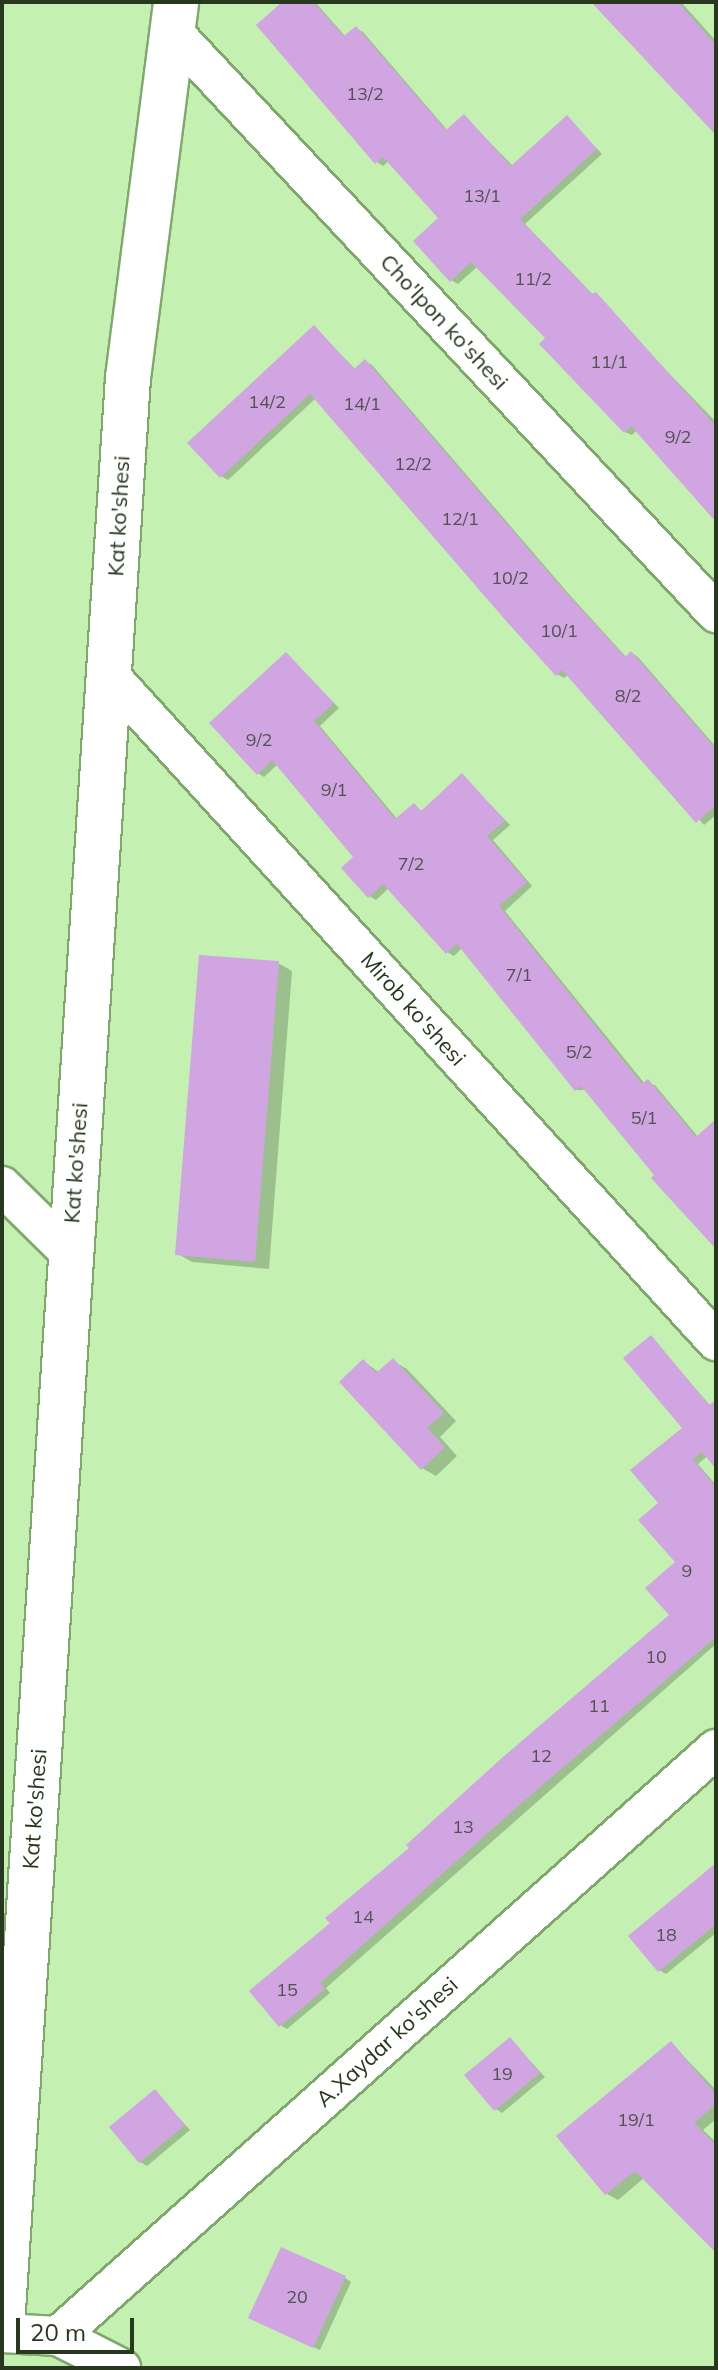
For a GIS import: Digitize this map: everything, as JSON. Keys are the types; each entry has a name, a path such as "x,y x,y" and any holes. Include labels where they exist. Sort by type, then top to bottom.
{"street":[{"name":"Cho'lpon ko'shesi","path":"174,16 716,613"},
{"name":"Kat ko'shesi","path":"2,2326 128,378 174,16"},
{"name":"Mirob ko'shesi","path":"110,676 716,1341"},
{"path":"2,1186 70,1253"},
{"name":"A.Xaydar ko'shesi","path":"58,2336 716,1749"},
{"path":"2,2333 58,2336 121,2368"}],"building":[{"path":"282,2 313,2 344,36 356,26 446,130 464,114 511,166 567,115 597,149 520,219 592,294 596,292 716,426 716,522 631,426 624,433 539,344 545,338 471,262 450,282 413,241 438,218 383,157 375,164 256,25"},
{"path":"591,2 678,2 716,45 716,135"},
{"path":"314,325 354,369 365,359 561,587 625,657 631,651 716,749 716,805 696,823 562,670 556,676 507,622 310,394 220,478 187,443"},
{"path":"286,652 334,703 314,721 395,819 414,803 421,811 462,773 505,821 487,836 527,882 499,906 642,1084 648,1079 696,1137 716,1119 716,1249 651,1178 654,1175 581,1086 575,1091 457,944 446,954 383,884 368,898 341,868 353,857 272,760 257,775 209,723"},
{"path":"199,955 279,961 255,1262 175,1255"},
{"path":"651,1335 709,1405 716,1400 716,1469 702,1452 693,1459 716,1487 716,1637 518,1806 320,1983 325,1989 279,2027 249,1991 330,1923 325,1918 409,1848 406,1845 503,1757 669,1615 645,1588 675,1562 638,1520 658,1503 630,1470 682,1428 623,1358"},
{"path":"393,1358 444,1413 427,1428 445,1447 421,1470 339,1382 363,1359 376,1373"},
{"path":"716,1863 716,1924 658,1972 628,1936"},
{"path":"510,2037 540,2073 494,2111 464,2075"},
{"path":"671,2041 716,2095 716,2104 694,2123 716,2145 716,2253 635,2171 605,2195 556,2136"},
{"path":"155,2089 185,2125 139,2163 109,2127"},
{"path":"281,2247 346,2276 313,2348 248,2318"}]}
